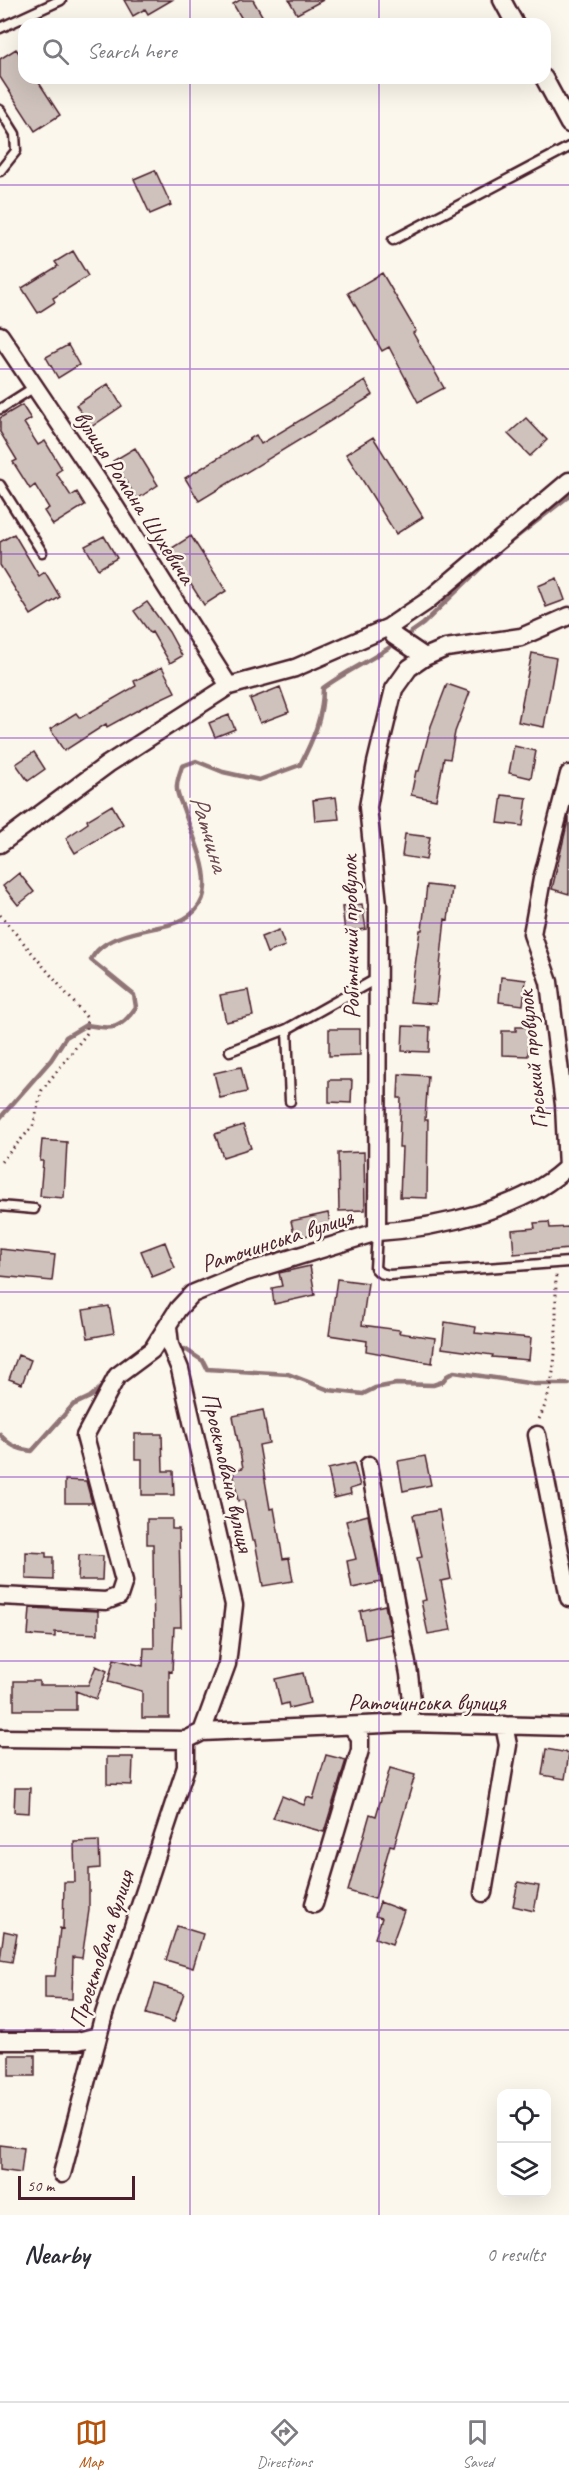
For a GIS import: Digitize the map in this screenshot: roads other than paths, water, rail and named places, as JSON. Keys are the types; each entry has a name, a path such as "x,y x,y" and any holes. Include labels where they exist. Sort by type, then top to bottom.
{"street":[{"path":"502,0 512,18"},
{"path":"547,84 569,124"},
{"name":"вулиця Романа Шухевича","path":"0,335 33,388 111,500 229,686"},
{"path":"0,844 108,764 229,686 295,668 392,631 569,481"},
{"path":"392,631 408,648 425,657 446,648 521,637 569,616"},
{"path":"550,626 569,634"},
{"name":"Робітничий провулок","path":"377,1232 378,904 368,807 375,763 394,689 409,668 425,657"},
{"name":"Гірський провулок","path":"568,1166 564,1105 549,982 532,934 542,879 569,774"},
{"name":"Раточинська вулиця","path":"0,1596 106,1601 119,1596 124,1581 85,1436 117,1376 152,1350 178,1309 192,1294 213,1284 377,1232 398,1231 490,1211 530,1193 568,1166"},
{"name":"Проектована вулиця","path":"168,1327 170,1345 180,1370 234,1605 227,1664 202,1732"},
{"path":"537,1435 569,1598"},
{"path":"369,1465 409,1674 412,1701 408,1723"},
{"name":"Раточинська вулиця","path":"0,1738 186,1740 202,1732 408,1723 569,1726"},
{"path":"483,1893 508,1745 504,1725"},
{"path":"314,1904 360,1750 360,1737 351,1726"},
{"name":"Проектована вулиця","path":"62,2174 98,2036 186,1767 186,1740"},
{"path":"0,2041 78,2041 98,2036"}],"lane":[{"path":"22,18 61,0"},
{"path":"0,28 18,20"},
{"path":"0,110 15,134 16,151 0,171"},
{"path":"393,240 569,147"},
{"path":"0,408 33,388"},
{"path":"0,484 42,552"},
{"path":"230,1051 287,1029 376,979"},
{"path":"287,1029 290,1101"},
{"path":"0,1206 34,1209"},
{"name":"Раточинська вулиця","path":"377,1232 375,1268 380,1273 389,1275 569,1262"}],"waterway":[{"name":"Ратчина","path":"505,546 569,496"},
{"name":"Ратчина","path":"403,638 423,624 492,557"},
{"name":"Ратчина","path":"0,1118 51,1060 66,1037 86,1025 109,1027 120,1024 136,1007 134,995 91,960 96,952 104,945 125,935 168,925 187,917 199,906 204,893 205,878 197,844 177,792 182,766 196,761 223,772 259,780 300,765 316,728 323,688 396,643"},
{"path":"176,1350 185,1349 203,1361 207,1369 288,1374 329,1390 363,1394 375,1388 396,1384 433,1385 442,1382 454,1372 535,1384 569,1384"},
{"path":"0,1434 14,1446 32,1451 73,1405 90,1397 104,1385"}]}
